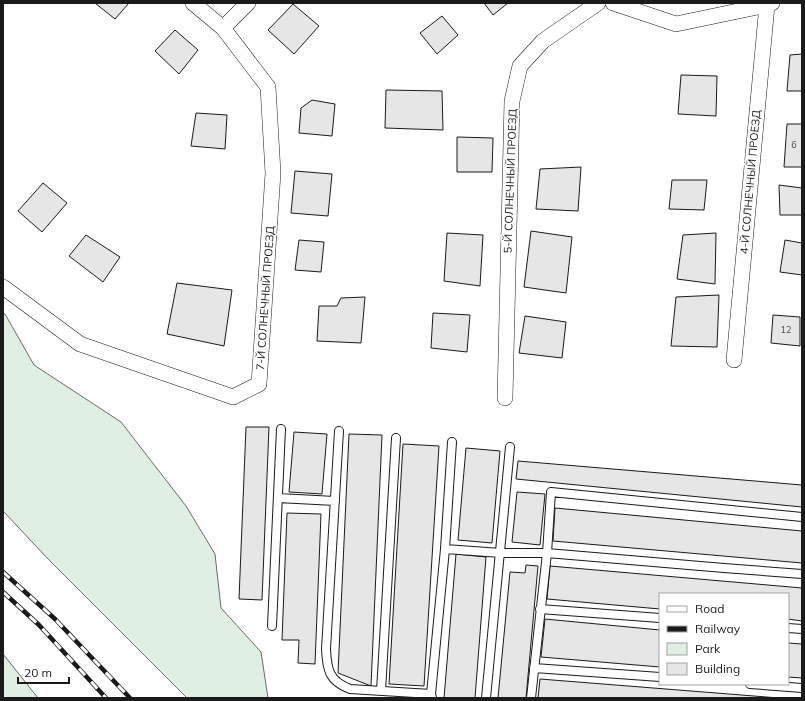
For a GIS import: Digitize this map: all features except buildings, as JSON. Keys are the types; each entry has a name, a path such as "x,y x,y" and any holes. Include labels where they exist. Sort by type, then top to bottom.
{"street":[{"name":"7-Й СОЛНЕЧНЫЙ ПРОЕЗД","path":"3,287 80,344 233,397 259,384 274,173 268,87 223,28 193,3"},
{"path":"223,28 248,3"},
{"name":"5-Й СОЛНЕЧНЫЙ ПРОЕЗД","path":"505,398 512,101 520,66 543,41 598,3"},
{"path":"613,3 676,24 769,4"},
{"name":"4-Й СОЛНЕЧНЫЙ ПРОЕЗД","path":"734,360 769,4"}],"lane":[{"path":"272,626 281,429"},
{"path":"339,431 326,648 328,671 338,684 350,689 431,696 445,549 452,442"},
{"path":"381,691 396,438"},
{"path":"486,698 510,446"},
{"path":"531,698 547,553 551,492 802,518"},
{"path":"278,498 335,501"},
{"path":"445,549 501,553 547,553 802,574"},
{"path":"540,609 659,618"},
{"path":"789,628 802,629"},
{"path":"534,668 659,677"},
{"path":"763,685 802,688"}],"green space":[{"path":"3,314 5,314 34,365 121,422 186,506 215,554 221,608 261,652 268,698 187,698 49,560 3,511"},
{"path":"3,654 38,698 3,698"}],"railway":[{"path":"3,572 55,619 130,698"},
{"path":"3,592 39,625 106,698"}]}
